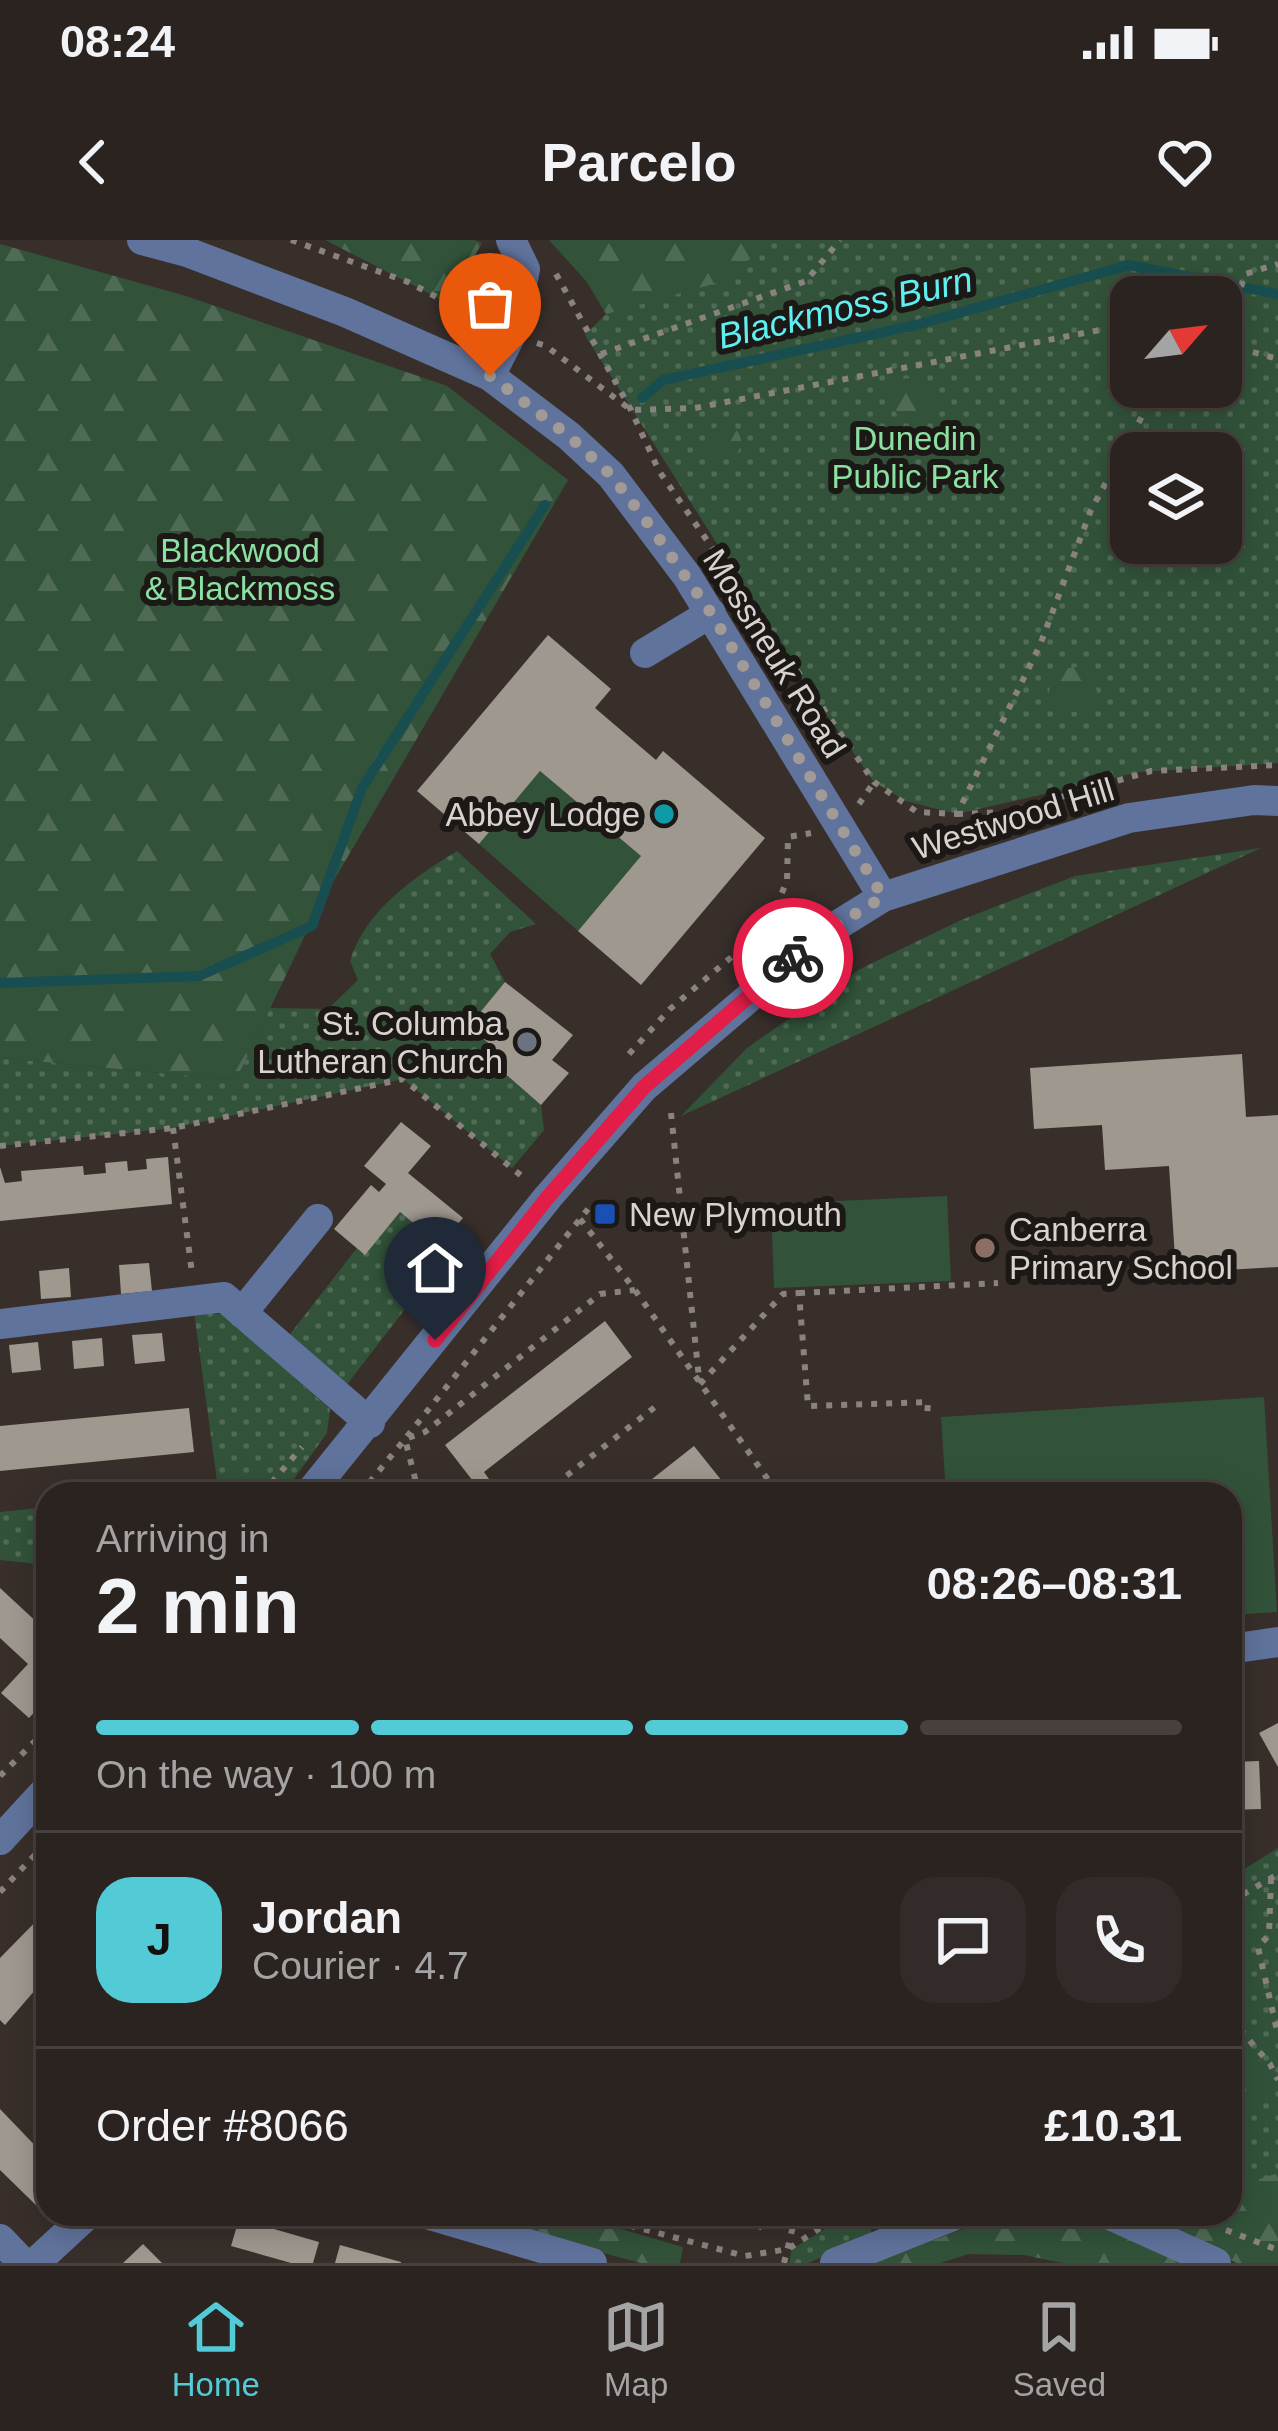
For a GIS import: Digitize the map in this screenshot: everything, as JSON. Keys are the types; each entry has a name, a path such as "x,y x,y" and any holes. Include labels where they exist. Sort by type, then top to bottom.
{"street":[{"name":"Mossneuk Road","path":"142,240 187,252 345,312 490,376 569,436 611,475 711,613 883,897"},
{"path":"490,376 511,336 525,269 511,240"},
{"path":"645,653 711,613"},
{"name":"Westwood Hill","path":"319,1482 548,1197 644,1087 824,933 883,897 1129,818 1255,800 1278,801"},
{"path":"242,1313 318,1220"},
{"path":"0,1324 224,1297 370,1423"},
{"path":"1242,1647 1278,1642"},
{"path":"0,1840 36,1801"},
{"path":"35,2263 75,2226"},
{"path":"467,2226 592,2263"},
{"path":"835,2263 928,2226"},
{"path":"1134,2226 1216,2263"},
{"path":"0,2239 23,2263"}],"path":[{"path":"291,240 408,282 511,336 546,346 631,410 695,408 1110,328"},
{"path":"601,354 806,281 840,240"},
{"path":"547,259 631,410 659,471 874,782 916,812 958,814 1040,645 1091,510 1147,408"},
{"path":"1242,283 1245,274 1278,264"},
{"path":"1242,349 1278,358"},
{"path":"0,1146 173,1128 404,1078 548,1197"},
{"path":"671,1113 700,1384"},
{"path":"173,1128 195,1300"},
{"path":"370,1482 588,1209"},
{"path":"580,1219 635,1289 769,1482"},
{"path":"700,1384 782,1294 998,1283"},
{"path":"405,1439 425,1432 600,1294 635,1289"},
{"path":"800,1293 808,1406 928,1402 927,1417"},
{"path":"559,1482 655,1407"},
{"path":"405,1439 416,1482"},
{"path":"0,1776 36,1740"},
{"path":"0,1892 36,1853"},
{"path":"1242,1895 1275,1876"},
{"path":"1275,1876 1269,1935 1258,1947 1278,2035"},
{"path":"1242,2032 1278,2080"},
{"path":"627,2226 745,2260 788,2249 823,2226"},
{"path":"784,2263 793,2226"}],"green space":[{"path":"325,240 474,240 482,243 448,303"},
{"path":"549,240 772,240 724,281 606,314 587,282"},
{"name":"Dunedin Public Park","path":"673,240 1278,240 1278,763 1139,772 957,814 906,801 874,782 810,691 585,335 606,314 636,301"},
{"name":"Blackwood & Blackmoss","path":"0,244 186,296 447,386 568,480 319,906 236,1080 0,1058"},
{"path":"907,378 929,384 939,397 932,419 919,426 901,420 887,400 891,385"},
{"path":"724,425 736,430 741,442 736,454 724,459 712,454 707,442 712,430"},
{"path":"1077,667 1093,676 1097,692 1091,706 1076,712 1059,711 1048,699 1051,679 1063,669"},
{"path":"540,771 641,856 578,931 479,844"},
{"path":"1261,848 681,1116 747,1048 860,969 961,920 1075,876"},
{"path":"457,851 536,924 510,932 490,954 505,982 469,1026 494,1048 486,1058 541,1105 544,1130 512,1168 403,1079 173,1128 0,1146 0,1058 236,1080 270,1008 328,1009 358,980 350,961 379,911 408,884"},
{"path":"947,1196 951,1281 774,1288 771,1204"},
{"path":"400,1212 440,1245 442,1261 345,1387 287,1338 357,1248 365,1254"},
{"path":"194,1312 222,1314 330,1409 327,1433 292,1482 217,1482"},
{"path":"1264,1397 1277,1612 1242,1614 1242,1482 945,1482 941,1417"},
{"path":"36,1508 36,1564 0,1560 0,1512"},
{"path":"1278,1848 1278,2263 1237,2263 1158,2226 1242,2226 1242,1870"},
{"path":"1242,2046 1261,2061 1275,2094 1242,2122"},
{"path":"1278,2173 1278,2263 1237,2263 1158,2226 1242,2226 1242,2185"},
{"path":"521,2226 610,2226 683,2247 680,2263 641,2263 519,2231"},
{"path":"830,2226 869,2226 873,2235 808,2263 789,2263 792,2249"},
{"path":"972,2226 1117,2226 1190,2263 1063,2263 1024,2255 969,2254 940,2263 872,2263"}],"building":[{"name":"Abbey Lodge","path":"548,635 611,689 595,708 656,760 663,751 765,838 641,985 578,931 641,856 540,771 479,844 417,791"},
{"name":"St. Columba Lutheran Church","path":"505,982 573,1035 552,1060 569,1073 541,1105 486,1057 494,1048 469,1026"},
{"path":"1242,1054 1246,1117 1278,1115 1278,1267 1176,1273 1169,1166 1105,1170 1102,1125 1034,1129 1030,1068"},
{"path":"401,1122 431,1146 408,1173 463,1218 440,1245 400,1212 365,1255 334,1229 371,1185 379,1192 386,1184 364,1166"},
{"path":"168,1157 172,1204 0,1221 0,1167 5,1183 22,1181 21,1171 83,1166 84,1175 106,1173 105,1163 127,1161 128,1171 147,1169 146,1159"},
{"path":"149,1263 152,1291 121,1294 119,1265"},
{"path":"69,1268 71,1297 41,1299 39,1271"},
{"path":"605,1321 632,1357 484,1472 491,1482 474,1482 445,1445"},
{"path":"162,1333 165,1361 135,1364 132,1335"},
{"path":"102,1338 104,1366 74,1369 72,1341"},
{"path":"38,1342 41,1370 12,1373 9,1345"},
{"path":"189,1408 194,1452 0,1471 0,1426"},
{"path":"694,1446 722,1481 721,1482 648,1482"},
{"path":"0,1588 36,1621 36,1711 29,1718 1,1693 28,1664 0,1638"},
{"path":"1278,1723 1278,1767 1259,1733"},
{"path":"1259,1761 1261,1809 1242,1810 1242,1762"},
{"path":"36,1921 36,1989 5,2025 0,2020 0,1958"},
{"path":"0,2109 36,2146 36,2205 0,2170"},
{"path":"237,2226 263,2226 319,2242 313,2263 291,2263 231,2246"},
{"path":"143,2244 162,2263 123,2263"},
{"path":"340,2245 401,2262 401,2263 335,2263"}],"waterway":[{"name":"Blackmoss Burn","path":"642,398 663,380 916,325 1129,265 1278,294"},
{"path":"0,983 199,976 312,926 362,788 545,505"}],"way so far":[{"path":"490,376 611,475 653,530 711,613 883,897 793,958"}],"place":[{"name":"Abbey Lodge","path":"664,814"},
{"name":"St. Columba Lutheran Church","path":"527,1042"},
{"name":"New Plymouth","path":"605,1214"},
{"name":"Canberra Primary School","path":"985,1248"}],"route":[{"path":"435,1340 548,1197 644,1087 793,958"}]}
